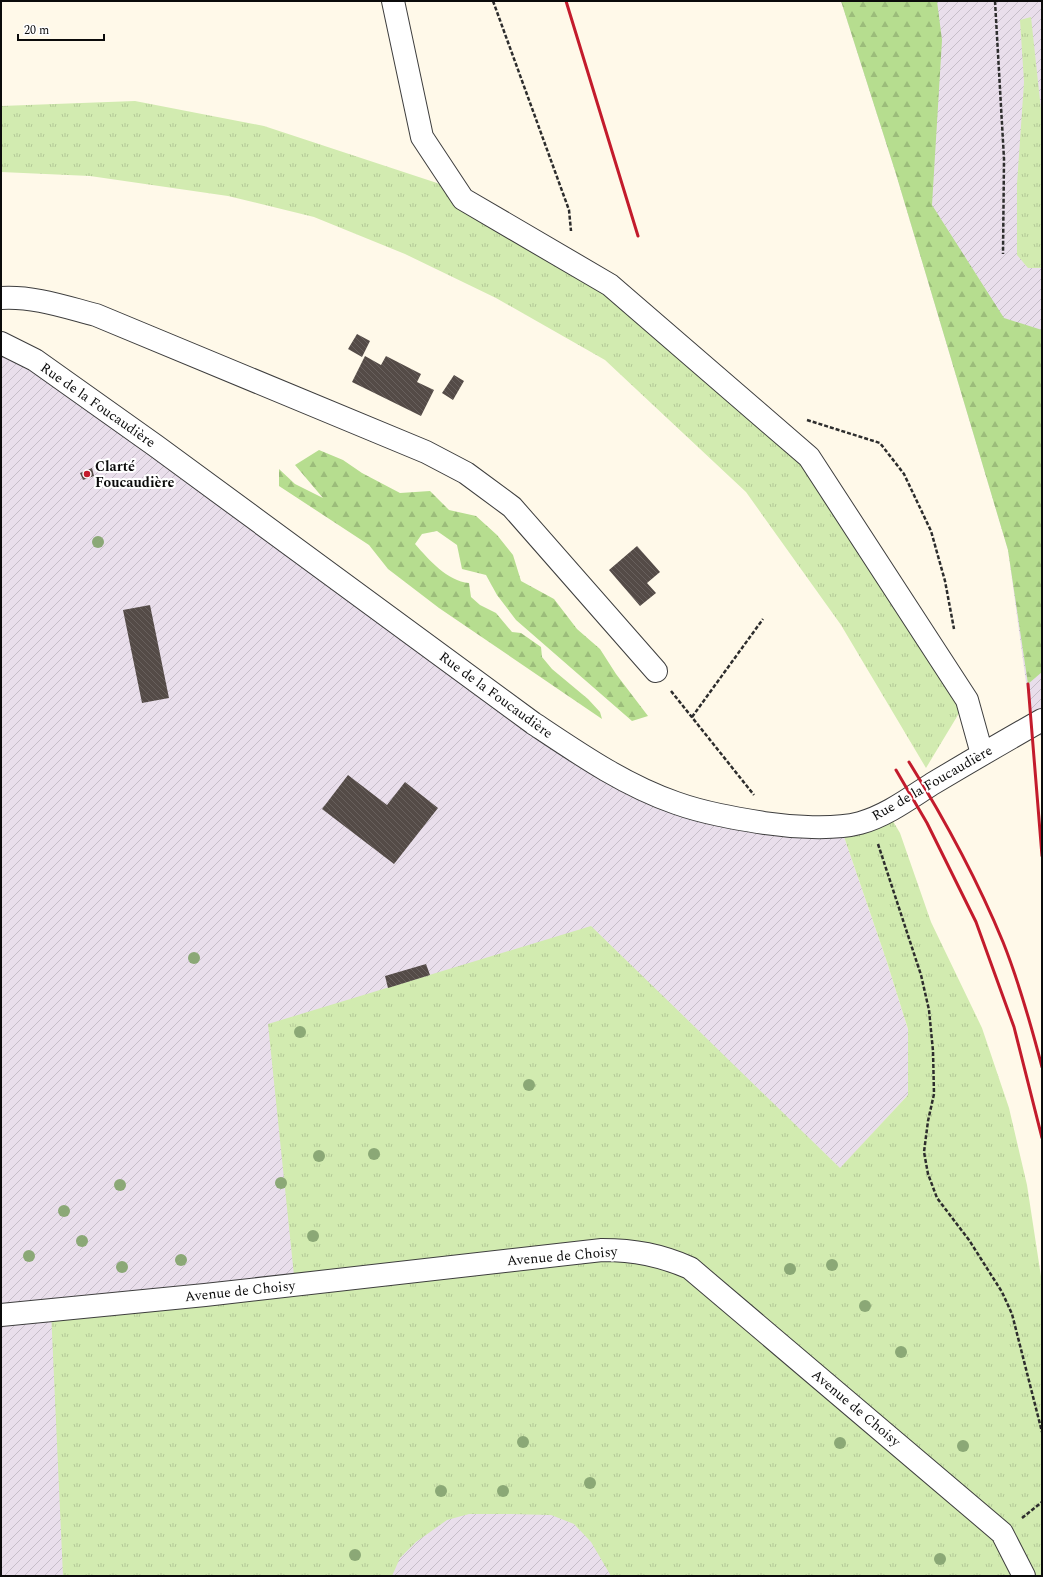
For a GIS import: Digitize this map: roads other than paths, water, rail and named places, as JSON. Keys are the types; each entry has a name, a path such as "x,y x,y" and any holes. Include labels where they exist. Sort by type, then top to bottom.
{"street":[{"path":"393,1 422,137 463,199 610,285 809,457 967,700 982,754"},
{"path":"1,298 14,297 40,300 96,315 426,452 466,473 512,507 656,671"},
{"name":"Rue de la Foucaudière","path":"1,343 35,360 156,446 533,723 585,758 640,787 675,802 708,813 778,825 805,827 860,823 887,811 1042,720"},
{"name":"Avenue de Choisy","path":"1,1316 220,1294 602,1250 624,1250 645,1253 668,1259 690,1268 1002,1533 1024,1576"}],"railway":[{"path":"566,1 638,236"},
{"path":"1028,684 1042,856"},
{"path":"909,762 960,850 993,919 1009,957 1042,1067"},
{"path":"896,770 927,823 976,922 1014,1027 1042,1138"}],"place":[{"name":"Clarté Foucaudière","path":"87,474"}]}
